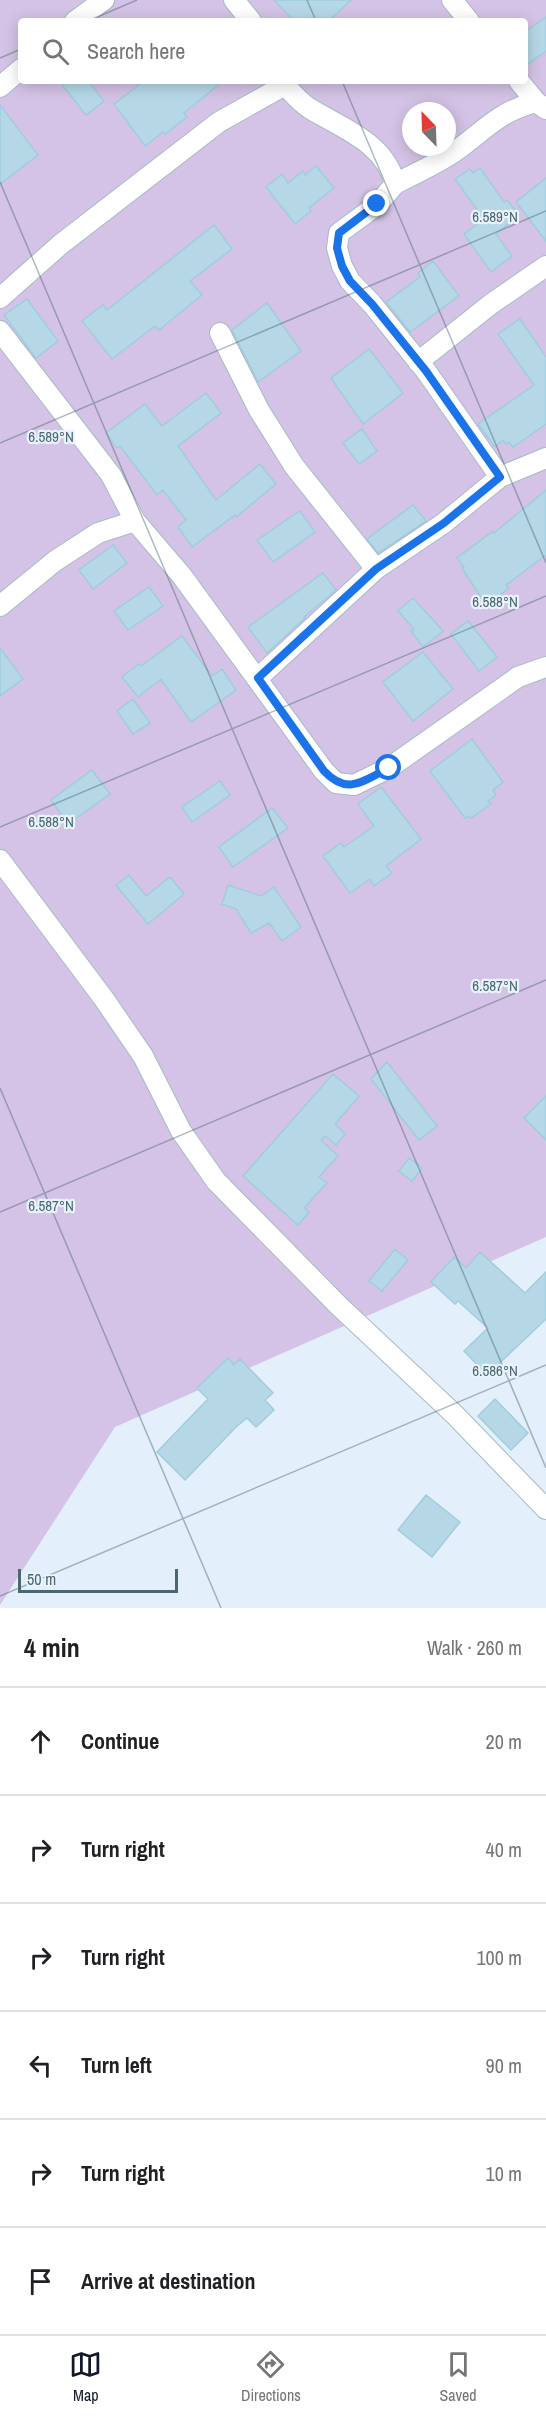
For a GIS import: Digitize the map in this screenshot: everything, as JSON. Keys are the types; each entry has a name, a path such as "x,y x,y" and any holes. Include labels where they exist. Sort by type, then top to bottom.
{"street":[{"path":"79,18 104,0"},
{"path":"234,0 249,18"},
{"path":"452,0 467,18"},
{"path":"0,68 18,69"},
{"path":"0,87 18,72"},
{"path":"0,298 61,244 219,122 282,84"},
{"path":"285,84 307,106 363,139 381,156 391,170 394,184"},
{"path":"522,84 541,105"},
{"path":"500,477 418,362 372,304 350,281 342,266 337,248 339,233 377,204 394,184 455,152 486,126 515,107 541,105"},
{"path":"418,362 491,304 546,266"},
{"path":"0,332 111,476 135,521 182,576 324,771 336,783 354,785 389,768 518,677 546,668"},
{"path":"220,333 259,410 294,466 376,569"},
{"path":"258,678 376,569 444,523 500,477 546,458"},
{"path":"0,606 55,561 98,533 135,521"},
{"path":"0,860 111,1008 143,1056 181,1131 216,1181 339,1306 454,1414 546,1509"}],"shaded area":[{"path":"0,0 546,0 546,1237 115,1427 0,1605"}],"building":[{"path":"274,0 351,0 332,18 291,18"},
{"path":"546,17 546,51 528,64 528,30"},
{"path":"61,84 90,84 104,101 86,115"},
{"path":"140,84 219,84 184,113 187,117 145,146 114,104"},
{"path":"0,105 38,155 0,184"},
{"path":"316,166 334,188 309,208 311,211 295,224 266,187 282,174 288,183 303,171 305,175"},
{"path":"480,168 504,202 507,200 519,215 496,234 512,256 491,272 464,234 484,219 455,179 470,169 473,173"},
{"path":"546,178 546,241 516,202"},
{"path":"214,225 232,249 190,281 202,295 159,330 155,326 112,359 82,321 103,305 107,310"},
{"path":"433,261 459,296 410,332 386,302 420,277 418,273"},
{"path":"27,299 58,341 36,358 4,315"},
{"path":"267,303 301,351 258,382 232,330"},
{"path":"520,319 546,357 546,424 513,447 509,442 506,444 503,440 495,447 478,424 534,385 498,334"},
{"path":"369,349 403,393 363,424 331,378"},
{"path":"206,393 221,413 178,446 216,500 260,464 276,484 236,517 235,515 192,547 178,527 186,520 163,490 157,495 120,446 117,448 106,433 145,404 162,426"},
{"path":"362,429 377,451 359,464 343,443"},
{"path":"546,490 546,555 506,585 509,588 486,605 457,558 492,532 494,533"},
{"path":"413,505 426,521 378,553 367,539"},
{"path":"300,511 315,532 273,562 257,540"},
{"path":"113,545 127,563 93,589 79,570"},
{"path":"323,573 336,590 267,653 248,627"},
{"path":"149,587 163,606 128,630 114,611"},
{"path":"413,598 443,631 423,647 411,631 414,629 398,611"},
{"path":"468,621 497,657 479,671 451,634"},
{"path":"182,636 212,676 222,669 236,690 191,722 161,679 138,697 122,677"},
{"path":"0,648 23,679 0,696"},
{"path":"423,652 453,689 413,721 383,682"},
{"path":"133,699 150,723 133,734 117,711"},
{"path":"472,739 503,782 493,790 496,795 488,801 491,804 471,818 469,816 465,818 430,771"},
{"path":"92,770 110,794 68,824 51,800"},
{"path":"220,781 230,795 192,822 182,807"},
{"path":"381,787 421,839 386,866 392,873 374,886 370,879 350,893 323,856 341,843 344,847 374,826 358,804"},
{"path":"272,808 288,828 233,867 219,847"},
{"path":"129,875 146,896 170,877 184,894 148,924 116,885"},
{"path":"228,885 261,896 274,887 301,927 282,941 269,923 251,933 236,909 222,904"},
{"path":"387,1062 437,1126 419,1140 371,1079"},
{"path":"333,1074 359,1096 335,1124 345,1134 336,1145 325,1136 321,1140 338,1156 319,1177 327,1183 304,1208 309,1212 298,1225 243,1176"},
{"path":"546,1096 546,1140 524,1118"},
{"path":"409,1158 422,1168 412,1181 399,1171"},
{"path":"395,1249 408,1260 382,1291 369,1281"},
{"path":"480,1252 525,1293 546,1272 546,1319 487,1375 464,1351 488,1328 458,1301 455,1304 431,1282 454,1257 466,1268"},
{"path":"228,1358 234,1365 240,1359 273,1393 265,1400 274,1410 256,1427 247,1418 185,1480 157,1452 208,1399 197,1388"},
{"path":"495,1399 528,1433 511,1450 478,1416"},
{"path":"426,1495 460,1522 432,1557 398,1530"}],"route":[{"path":"377,204 339,233 337,248 342,266 350,281 372,304 426,371 500,477 444,523 376,569 258,678 324,771 336,783 354,785 389,768"}]}
